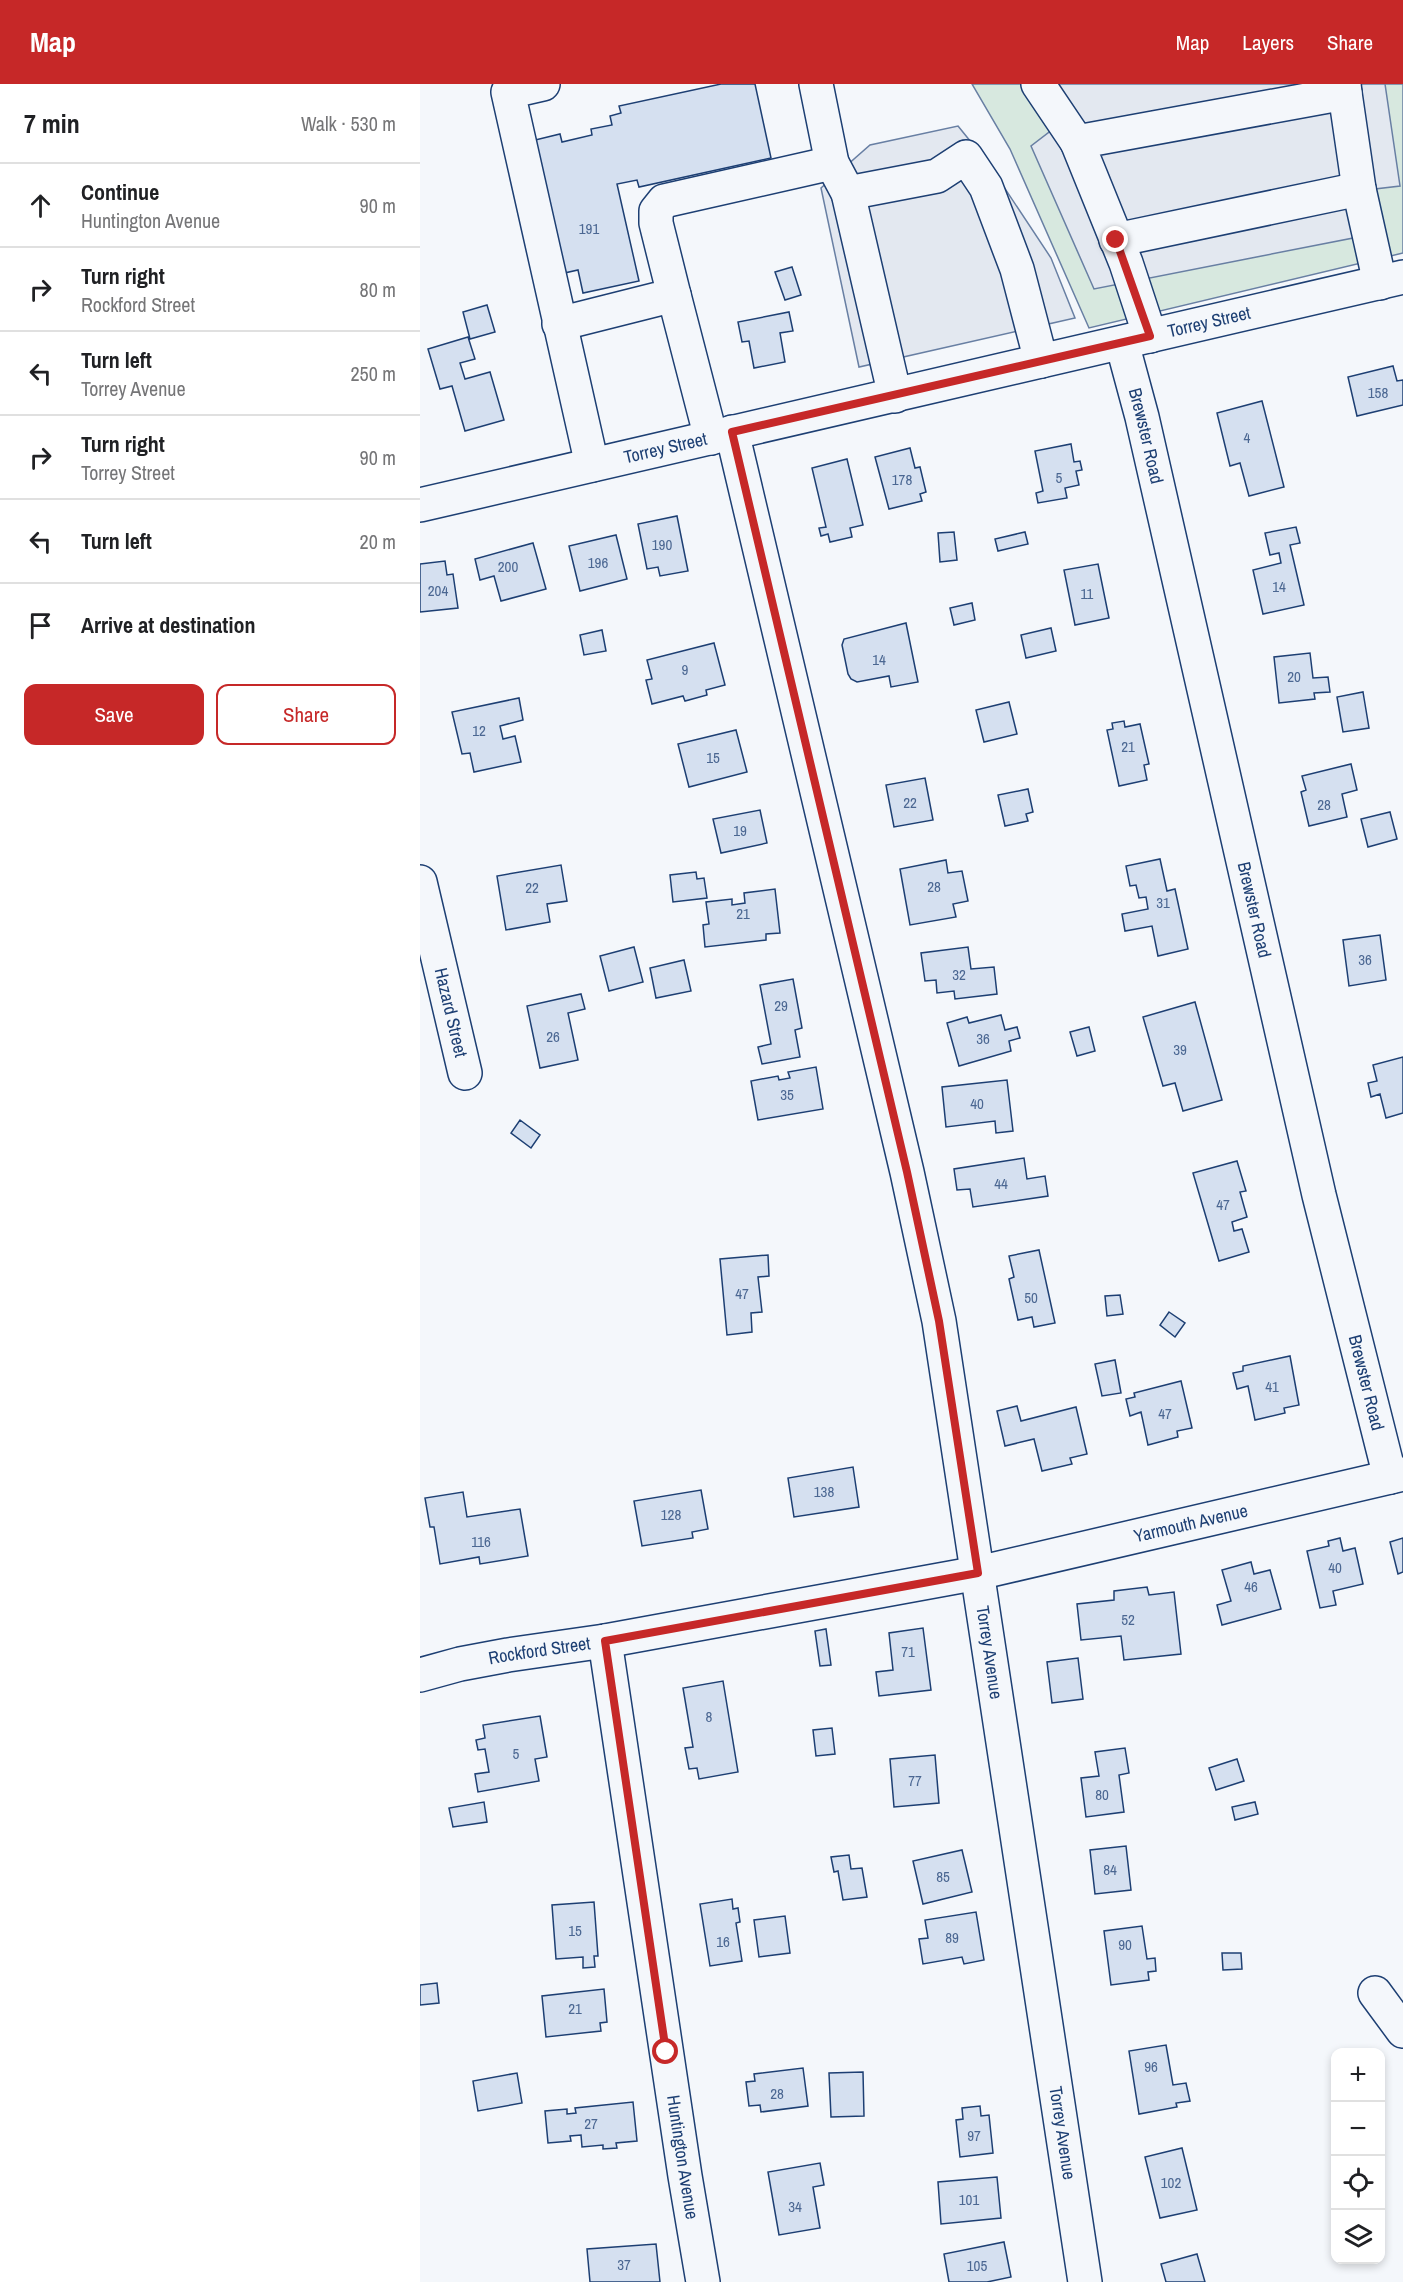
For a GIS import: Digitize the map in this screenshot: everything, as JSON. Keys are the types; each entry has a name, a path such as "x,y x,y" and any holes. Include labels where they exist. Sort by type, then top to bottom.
{"street":[{"path":"543,84 508,92 592,465"},
{"path":"816,84 832,163 848,193 895,396"},
{"name":"Brewster Road","path":"1038,84 1077,142 1116,240 1136,340 1145,428 1319,1195 1397,1475"},
{"path":"1077,142 1345,89 1359,189 1391,280"},
{"path":"848,193 937,176 966,157 986,187 1017,269 1041,361"},
{"name":"Torrey Avenue","path":"832,163 664,201 656,211 656,223 674,295 722,435 907,1172 939,1321 1084,2282"},
{"path":"1116,240 1359,189"},
{"name":"Torrey Street","path":"420,505 1391,280"},
{"path":"560,324 674,295"},
{"name":"Hazard Street","path":"420,882 465,1073"},
{"name":"Yarmouth Avenue","path":"978,1573 1397,1475"},
{"name":"Rockford Street","path":"420,1675 460,1664 508,1655 605,1641 978,1573"},
{"name":"Huntington Avenue","path":"605,1641 703,2282"},
{"path":"1375,1992 1403,2031"}],"shaded area":[{"path":"972,84 1403,84 1403,253 1089,328 1010,149"},
{"path":"1022,84 1385,84 1400,186 1375,189 1353,238 1094,289 1031,146 1053,129"},
{"path":"958,126 988,163 1051,258 1075,318 859,367 821,188 870,145"}],"building":[{"path":"721,84 755,84 771,158 639,187 637,180 617,184 639,281 583,293 578,270 560,274 531,141 560,134 562,142 592,135 591,129 612,125 610,116 621,113 619,106"},
{"path":"792,267 801,295 785,300 775,272"},
{"path":"487,305 495,332 470,339 463,312"},
{"path":"789,312 793,331 780,333 785,362 754,368 749,341 742,342 738,322"},
{"path":"468,337 475,359 460,363 465,379 490,372 504,420 465,431 452,386 440,389 428,349"},
{"path":"1393,366 1397,381 1403,380 1403,405 1357,416 1348,377"},
{"path":"1262,401 1284,487 1249,496 1240,463 1230,466 1217,413"},
{"path":"1071,444 1074,462 1080,461 1082,470 1076,471 1079,485 1065,488 1067,498 1038,503 1036,493 1043,491 1035,451"},
{"path":"910,448 915,468 920,467 926,492 920,494 922,501 889,509 875,457"},
{"path":"847,459 863,525 850,528 852,537 830,542 828,534 821,536 819,528 826,527 812,468"},
{"path":"677,516 688,571 660,576 658,567 647,569 638,524"},
{"path":"1296,527 1300,543 1290,545 1304,605 1263,614 1253,570 1281,563 1279,553 1270,555 1265,533"},
{"path":"954,532 957,560 940,562 938,533"},
{"path":"1025,532 1028,544 998,551 995,539"},
{"path":"616,535 627,579 580,591 569,546"},
{"path":"533,543 546,589 501,601 494,576 480,580 475,559"},
{"path":"445,561 447,575 453,574 458,608 420,612 420,564"},
{"path":"1098,564 1109,618 1075,625 1064,570"},
{"path":"972,603 975,620 954,625 950,608"},
{"path":"906,623 918,682 891,687 889,676 857,682 851,679 842,645 844,639"},
{"path":"1051,628 1056,651 1026,658 1021,635"},
{"path":"602,630 606,651 584,655 580,635"},
{"path":"714,643 725,685 706,690 707,695 685,701 683,696 652,704 646,680 652,679 647,660"},
{"path":"1310,653 1313,678 1328,677 1330,692 1314,693 1315,699 1279,703 1274,657"},
{"path":"1363,692 1369,728 1343,732 1337,697"},
{"path":"519,698 523,720 500,726 503,739 515,736 521,762 474,772 470,753 462,754 452,712"},
{"path":"1009,702 1017,734 984,742 976,710"},
{"path":"1124,721 1125,727 1140,724 1149,764 1144,765 1147,780 1119,786 1107,730 1113,729 1112,723"},
{"path":"736,730 747,772 689,787 678,744"},
{"path":"1351,764 1357,790 1342,794 1347,817 1309,826 1301,792 1306,790 1302,776"},
{"path":"925,778 933,820 894,827 886,785"},
{"path":"1028,789 1033,812 1026,814 1028,821 1005,826 998,795"},
{"path":"760,810 767,843 721,853 713,819"},
{"path":"1390,812 1397,839 1368,847 1361,819"},
{"path":"1160,859 1167,891 1175,889 1188,949 1158,956 1152,926 1125,931 1122,914 1148,909 1146,897 1139,898 1136,885 1130,886 1126,866"},
{"path":"946,860 948,873 962,871 968,901 953,904 956,917 910,925 900,869"},
{"path":"561,865 567,901 547,904 550,922 506,930 497,876"},
{"path":"696,872 697,879 704,878 707,898 673,902 670,875"},
{"path":"775,889 780,933 766,934 766,940 705,947 703,925 709,924 706,902 732,899 732,905 745,903 744,893"},
{"path":"1380,935 1386,980 1349,986 1343,940"},
{"path":"634,947 643,982 609,991 600,956"},
{"path":"968,947 971,969 994,967 997,994 955,999 954,991 937,993 936,980 925,981 921,953"},
{"path":"684,960 691,991 656,998 650,968"},
{"path":"793,979 802,1028 795,1030 800,1057 762,1064 758,1047 771,1044 760,985"},
{"path":"581,994 585,1009 568,1013 578,1060 540,1068 527,1006"},
{"path":"1195,1002 1222,1100 1183,1111 1175,1083 1163,1086 1143,1017"},
{"path":"1001,1015 1005,1030 1017,1027 1020,1038 1009,1041 1011,1051 959,1066 947,1023 967,1017 969,1023"},
{"path":"1089,1027 1095,1051 1077,1056 1070,1032"},
{"path":"1403,1057 1403,1113 1386,1118 1380,1094 1371,1097 1368,1083 1377,1081 1373,1065"},
{"path":"816,1067 823,1109 758,1120 751,1081 778,1076 779,1080 790,1078 788,1072"},
{"path":"1007,1080 1013,1131 996,1133 995,1121 946,1127 942,1087"},
{"path":"520,1120 540,1135 531,1148 511,1133"},
{"path":"1024,1158 1027,1179 1045,1176 1048,1196 973,1207 970,1189 957,1190 954,1169"},
{"path":"1237,1161 1246,1191 1240,1192 1247,1217 1232,1222 1234,1231 1242,1229 1249,1252 1219,1261 1193,1173"},
{"path":"1039,1250 1055,1323 1034,1327 1032,1317 1018,1320 1009,1279 1014,1277 1009,1256"},
{"path":"768,1255 769,1276 758,1277 762,1312 751,1313 752,1332 727,1335 720,1259"},
{"path":"1120,1295 1123,1314 1107,1316 1105,1296"},
{"path":"1169,1312 1185,1323 1175,1337 1160,1325"},
{"path":"1290,1356 1299,1405 1284,1408 1285,1413 1255,1420 1248,1386 1237,1389 1233,1373 1243,1371 1243,1366"},
{"path":"1115,1360 1121,1393 1102,1396 1095,1364"},
{"path":"1181,1381 1192,1428 1177,1431 1178,1437 1148,1445 1141,1412 1130,1416 1126,1399 1135,1397 1134,1393"},
{"path":"1017,1406 1021,1421 1076,1407 1087,1454 1070,1458 1072,1464 1042,1471 1034,1439 1005,1446 997,1411"},
{"path":"853,1467 859,1507 794,1517 788,1478"},
{"path":"701,1490 708,1529 692,1532 693,1538 642,1546 634,1501"},
{"path":"463,1492 467,1517 520,1509 528,1556 480,1564 479,1557 440,1564 434,1527 430,1527 425,1498"},
{"path":"1340,1538 1343,1551 1355,1548 1363,1584 1333,1591 1336,1605 1320,1608 1307,1551 1329,1546 1328,1541"},
{"path":"1403,1538 1403,1572 1398,1574 1390,1542"},
{"path":"1251,1562 1254,1574 1270,1570 1281,1609 1222,1625 1217,1605 1231,1601 1222,1570"},
{"path":"1147,1587 1149,1595 1174,1592 1181,1654 1124,1660 1121,1636 1081,1640 1077,1604 1114,1600 1114,1591"},
{"path":"923,1628 931,1690 879,1696 876,1672 893,1670 889,1633"},
{"path":"826,1629 831,1665 820,1666 815,1631"},
{"path":"1078,1658 1083,1699 1052,1703 1047,1662"},
{"path":"723,1681 738,1772 699,1779 697,1768 689,1769 685,1748 693,1747 683,1688"},
{"path":"540,1716 547,1757 535,1759 539,1781 478,1792 475,1774 489,1772 485,1749 478,1750 476,1740 485,1738 483,1725"},
{"path":"832,1728 835,1754 816,1756 813,1730"},
{"path":"1125,1748 1129,1773 1119,1775 1124,1812 1086,1817 1081,1778 1099,1776 1095,1752"},
{"path":"935,1755 939,1803 894,1807 890,1759"},
{"path":"1237,1759 1244,1781 1216,1790 1209,1768"},
{"path":"484,1802 487,1822 453,1827 449,1808"},
{"path":"1255,1802 1258,1814 1235,1820 1232,1807"},
{"path":"1126,1846 1131,1890 1095,1894 1090,1850"},
{"path":"962,1850 972,1892 923,1904 913,1861"},
{"path":"849,1855 851,1869 862,1868 867,1897 843,1900 838,1871 834,1872 831,1857"},
{"path":"732,1899 733,1909 738,1908 740,1922 736,1923 742,1961 710,1966 700,1904"},
{"path":"594,1902 598,1956 594,1956 595,1967 583,1968 583,1957 556,1959 552,1905"},
{"path":"976,1912 984,1960 964,1964 962,1957 923,1964 919,1939 928,1938 925,1920"},
{"path":"785,1916 790,1953 759,1957 754,1920"},
{"path":"1142,1926 1147,1959 1155,1958 1156,1971 1148,1972 1149,1980 1111,1985 1104,1931"},
{"path":"1222,1953 1241,1953 1242,1969 1223,1970"},
{"path":"437,1983 439,2003 420,2005 420,1985"},
{"path":"604,1989 607,2022 600,2023 601,2031 546,2037 542,1996"},
{"path":"1166,2045 1173,2085 1186,2083 1190,2101 1176,2103 1177,2107 1139,2114 1129,2051"},
{"path":"803,2068 808,2106 761,2112 760,2105 749,2106 746,2082 755,2081 754,2074"},
{"path":"863,2072 864,2116 831,2117 829,2073"},
{"path":"517,2073 522,2103 478,2111 473,2081"},
{"path":"633,2102 637,2141 616,2143 617,2148 603,2149 603,2145 582,2147 581,2135 570,2136 571,2141 548,2143 545,2111 567,2109 567,2114 576,2113 575,2108"},
{"path":"980,2106 981,2116 989,2115 993,2153 960,2157 956,2120 963,2119 962,2108"},
{"path":"1182,2148 1197,2210 1160,2218 1145,2157"},
{"path":"820,2163 824,2185 813,2187 820,2228 779,2235 768,2172"},
{"path":"997,2177 1001,2218 941,2224 938,2182"},
{"path":"1004,2242 1011,2277 987,2282 949,2282 944,2254"},
{"path":"656,2244 660,2282 590,2282 587,2249"},
{"path":"1197,2254 1205,2282 1166,2282 1161,2264"}],"route":[{"path":"666,2052 605,1641 978,1573 939,1321 907,1172 732,432 1150,336 1116,240"}]}
